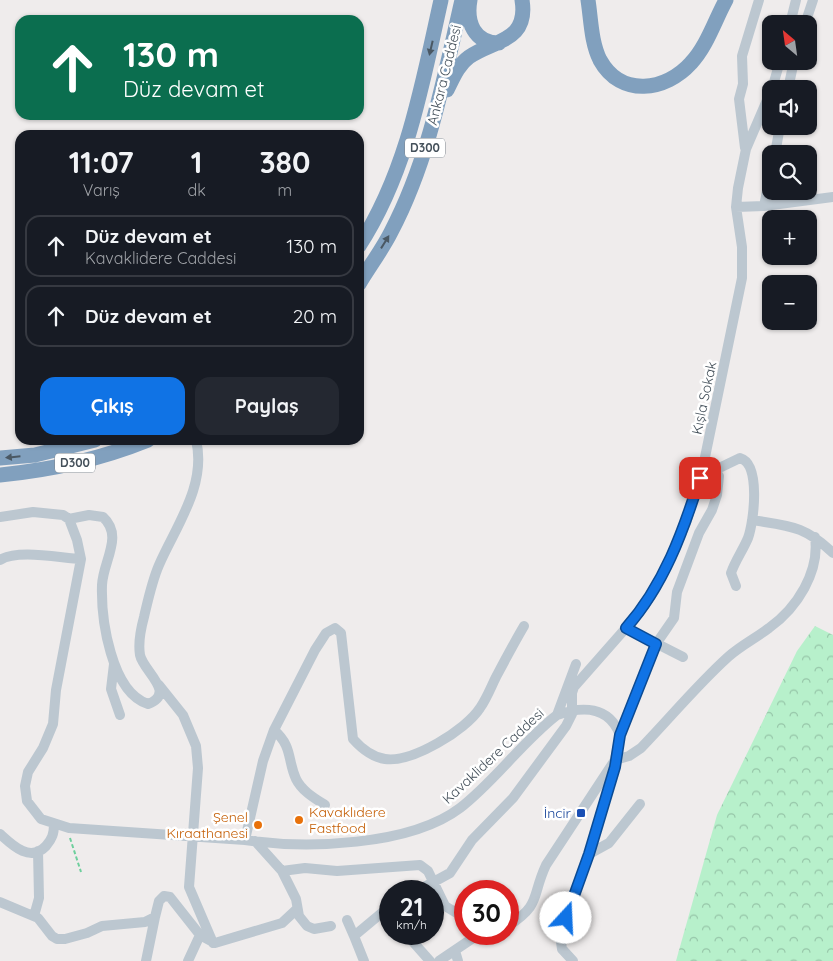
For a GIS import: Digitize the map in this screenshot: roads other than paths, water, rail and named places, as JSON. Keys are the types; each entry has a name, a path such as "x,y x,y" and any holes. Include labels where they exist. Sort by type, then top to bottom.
{"highway":[{"name":"Ankara Caddesi","path":"364,276 391,232 423,157 462,0"},
{"path":"470,0 469,20 480,39 488,43 500,44"},
{"path":"434,115 460,67 468,58 482,49 500,44 516,30 521,19 522,0"},
{"path":"588,0 593,35 601,62 614,75 636,87 650,86 682,73 693,62 726,0"},
{"name":"Ankara Caddesi","path":"364,237 390,191 404,152 439,4"},
{"name":"D300","path":"0,458 48,452 75,445"},
{"name":"D300","path":"0,475 39,472 92,459 133,445"}],"street":[{"path":"746,149 739,99 743,84 742,56 759,0"},
{"path":"792,15 796,0"},
{"path":"808,15 813,0"},
{"name":"Kışla Sokak","path":"438,880 450,872 472,840 513,798 566,726 573,709 572,693 574,687 640,612 658,583 686,523 704,462 742,278 742,247 736,207 746,149 762,113"},
{"path":"736,207 764,206 833,197"},
{"path":"764,206 765,200"},
{"path":"48,452 60,445"},
{"path":"196,445 198,461 196,486 158,568 140,638 140,656 147,670 183,715 196,746 198,768 189,891 213,943"},
{"path":"715,470 740,458 748,463 754,474 752,520 748,538 731,573 736,586"},
{"path":"573,961 562,949 560,935 589,854 615,767 620,735 656,644 674,618 678,592 699,533 714,502 719,476 712,466 704,462"},
{"path":"0,517 33,512 52,513 69,519 89,515 103,517 112,528 114,538 102,585 105,621 114,664 124,685 132,696 141,702 148,704 155,702 159,693 159,686"},
{"path":"0,560 11,555 80,559 77,540 69,519"},
{"path":"752,520 789,526 809,532 833,553"},
{"path":"519,917 532,907 539,881 546,865 615,760 629,756 641,748 729,656 771,627 792,605 808,583 813,569 815,537"},
{"name":"Kavaklidere Caddesi","path":"80,559 56,690 53,724 43,748 28,772 25,786 27,801 32,810 41,819 54,824 69,828 119,830 270,844 320,843 401,835 422,829 450,815 462,806 556,715 573,709 604,714 611,718 620,735"},
{"path":"331,926 314,929 307,926 299,916 296,899 282,871 250,841 263,762 274,730 315,650 326,633 335,628 341,633 353,739 360,747 374,756 386,759 400,759 417,753 462,726 480,708 524,626"},
{"path":"626,628 683,657"},
{"path":"114,664 111,689 120,715"},
{"path":"556,715 576,664"},
{"path":"274,730 284,739 289,749 297,780 313,798 325,805"},
{"path":"589,854 609,843 640,804"},
{"path":"0,834 25,852 38,852 49,842 54,834 54,824"},
{"path":"34,916 39,898 38,852"},
{"path":"282,871 305,868 337,870 420,865 426,868 432,880"},
{"path":"146,961 159,901 164,896 170,897 200,935 213,943 220,943 282,923 297,909"},
{"path":"0,902 34,916 52,936 65,939 102,926 145,922 155,917"},
{"path":"444,904 454,911"},
{"path":"354,936 379,917"},
{"path":"347,920 364,961"},
{"path":"188,961 200,935"},
{"path":"416,945 430,961"},
{"path":"439,961 457,956 465,945"}],"place":[{"name":"İncir","path":"581,813"},
{"name":"Kavaklıdere Fastfood","path":"299,820"},
{"name":"Şenel Kıraathanesi","path":"258,825"}]}
